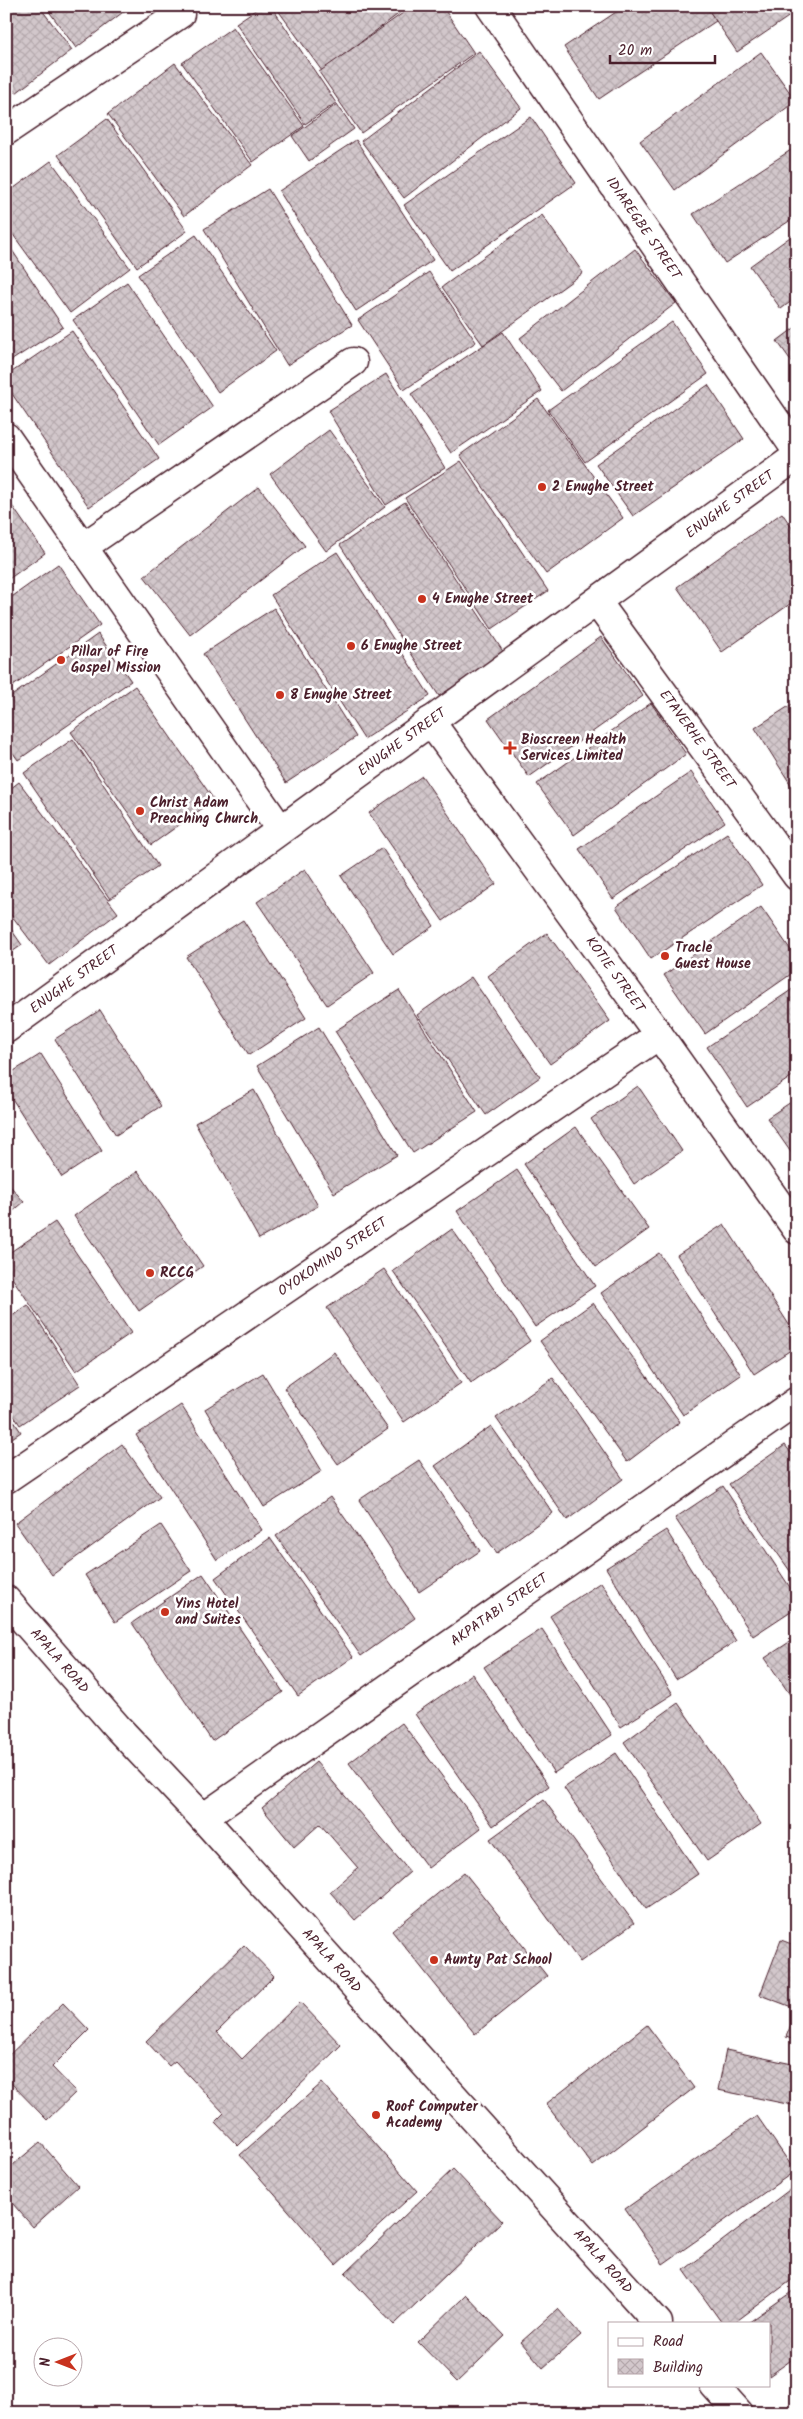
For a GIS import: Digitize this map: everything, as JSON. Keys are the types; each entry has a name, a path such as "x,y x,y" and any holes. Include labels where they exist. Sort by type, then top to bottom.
{"street":[{"name":"IDIAREGBE STREET","path":"490,6 797,451"},
{"path":"6,131 180,14"},
{"path":"83,547 353,362"},
{"path":"6,437 280,829"},
{"name":"ENUGHE STREET","path":"6,1029 430,720 597,602 797,456"},
{"name":"ETAVERHE STREET","path":"597,602 797,876"},
{"name":"KOTIE STREET","path":"430,720 659,1035 797,1230"},
{"name":"OYOKOMINO STREET","path":"6,1480 659,1035"},
{"name":"AKPATABI STREET","path":"204,1818 797,1401"},
{"name":"APALA ROAD","path":"6,1600 117,1727 204,1818 657,2322"},
{"path":"715,2386 739,2413"}],"building":[{"path":"6,6 39,6 72,50 16,93 6,79"},
{"path":"45,6 131,6 76,48"},
{"path":"261,6 271,6 336,103 305,124 236,23"},
{"path":"275,6 409,6 322,71"},
{"path":"413,6 442,6 474,53 361,133 319,72"},
{"path":"625,6 706,6 716,21 599,99 564,47"},
{"path":"706,6 797,6 797,11 737,52"},
{"path":"233,27 304,126 253,162 182,63"},
{"path":"479,51 521,108 404,198 361,141"},
{"path":"761,52 796,101 675,190 640,141"},
{"path":"175,63 252,165 184,216 108,114"},
{"path":"337,104 354,129 309,161 292,136"},
{"path":"531,117 576,183 450,271 404,205"},
{"path":"107,119 187,231 137,267 58,155"},
{"path":"356,140 433,260 356,311 279,191"},
{"path":"797,146 797,216 725,263 693,214"},
{"path":"51,161 130,268 70,313 6,225 6,194"},
{"path":"268,189 352,325 287,365 204,229"},
{"path":"542,215 583,273 483,345 442,287"},
{"path":"797,232 797,297 781,309 750,266"},
{"path":"196,235 276,351 218,392 138,275"},
{"path":"6,241 63,327 6,364"},
{"path":"635,249 676,303 561,391 520,338"},
{"path":"429,272 476,342 404,390 358,320"},
{"path":"127,282 213,407 159,445 73,320"},
{"path":"672,322 708,374 585,462 548,410"},
{"path":"797,326 797,369 777,341"},
{"path":"72,331 159,459 89,507 6,385 6,376"},
{"path":"503,332 542,391 451,453 411,394"},
{"path":"386,374 445,468 386,505 328,411"},
{"path":"708,385 744,439 633,516 596,464"},
{"name":"2 Enughe Street","path":"538,399 623,518 546,574 460,455"},
{"path":"329,430 385,507 326,551 270,474"},
{"path":"461,461 548,591 492,629 405,498"},
{"path":"259,487 305,546 190,635 144,576"},
{"path":"6,497 45,553 6,581"},
{"name":"4 Enughe Street","path":"405,502 504,653 439,696 340,545"},
{"path":"782,513 797,535 797,599 722,652 677,587"},
{"name":"6 Enughe Street","path":"337,552 430,696 364,739 271,595"},
{"path":"58,564 100,625 6,691 6,601"},
{"name":"8 Enughe Street","path":"274,608 356,737 286,783 203,654"},
{"path":"98,634 131,681 18,760 6,743 6,700"},
{"path":"601,637 643,696 529,777 488,719"},
{"path":"135,686 214,800 151,845 71,732"},
{"path":"797,701 797,781 791,785 755,728"},
{"path":"651,703 686,754 574,835 537,784"},
{"path":"73,739 158,866 110,899 24,773"},
{"path":"691,772 725,822 613,899 579,849"},
{"path":"422,776 496,884 443,921 369,813"},
{"path":"19,782 118,913 49,965 6,908 6,792"},
{"path":"727,833 762,885 651,959 616,907"},
{"path":"382,848 434,926 393,954 341,876"},
{"path":"305,869 374,973 327,1005 257,902"},
{"path":"761,907 797,959 797,970 705,1034 664,975"},
{"path":"243,920 306,1018 249,1055 186,957"},
{"path":"6,922 22,945 6,956"},
{"path":"547,933 610,1021 550,1064 488,976"},
{"path":"471,977 540,1077 486,1115 417,1015"},
{"path":"797,986 797,1073 747,1107 707,1047"},
{"path":"399,990 477,1112 413,1153 335,1031"},
{"path":"100,1010 161,1106 116,1135 55,1039"},
{"path":"319,1027 397,1155 334,1193 257,1066"},
{"path":"41,1054 102,1151 62,1177 6,1089 6,1076"},
{"path":"638,1086 682,1151 634,1184 591,1119"},
{"path":"254,1090 318,1206 259,1239 195,1123"},
{"path":"797,1098 797,1161 767,1118"},
{"path":"576,1127 649,1229 596,1267 524,1164"},
{"path":"517,1170 595,1286 535,1327 457,1211"},
{"path":"138,1171 203,1266 139,1311 74,1216"},
{"path":"6,1181 24,1202 6,1217"},
{"path":"55,1222 131,1333 76,1371 6,1269 6,1255"},
{"path":"724,1224 797,1337 797,1346 754,1374 677,1255"},
{"path":"452,1229 530,1341 471,1383 393,1271"},
{"path":"659,1253 741,1375 683,1415 601,1293"},
{"path":"384,1269 461,1383 404,1422 327,1308"},
{"path":"593,1303 680,1422 627,1462 540,1341"},
{"path":"28,1305 80,1385 20,1425 6,1404 6,1320"},
{"path":"334,1352 388,1429 338,1464 284,1388"},
{"path":"263,1373 322,1471 264,1507 205,1409"},
{"path":"553,1378 623,1479 567,1520 496,1418"},
{"path":"181,1405 262,1530 217,1560 136,1435"},
{"path":"6,1409 21,1432 6,1442"},
{"path":"491,1426 553,1513 497,1553 435,1466"},
{"path":"122,1444 160,1497 52,1575 15,1523"},
{"path":"785,1445 797,1461 797,1581 729,1484"},
{"path":"419,1460 480,1551 419,1592 359,1500"},
{"path":"723,1486 797,1598 797,1607 753,1636 675,1518"},
{"path":"330,1497 415,1618 361,1656 276,1536"},
{"path":"161,1525 191,1571 115,1622 85,1575"},
{"path":"666,1530 736,1641 676,1679 606,1568"},
{"path":"270,1538 353,1657 298,1696 215,1578"},
{"path":"203,1574 283,1692 212,1741 132,1623"},
{"path":"601,1582 673,1694 621,1727 550,1616"},
{"path":"542,1629 612,1735 554,1773 484,1667"},
{"path":"797,1637 797,1705 765,1658"},
{"path":"472,1674 549,1786 493,1826 415,1714"},
{"path":"678,1703 761,1824 707,1861 624,1742"},
{"path":"402,1723 481,1828 428,1868 349,1763"},
{"path":"616,1753 698,1874 646,1909 564,1788"},
{"path":"316,1762 410,1872 355,1920 330,1892 358,1868 320,1824 294,1847 262,1808"},
{"path":"544,1800 634,1923 580,1962 490,1839"},
{"path":"464,1872 547,1976 475,2034 392,1931"},
{"path":"781,1940 797,1946 797,2009 760,1995"},
{"path":"244,1945 274,1976 217,2032 242,2059 300,2002 341,2045 238,2146 215,2122 224,2113 175,2061 169,2066 146,2041"},
{"path":"63,2003 89,2030 52,2067 76,2092 47,2120 6,2078 6,2058"},
{"path":"797,2010 797,2041 786,2037"},
{"path":"647,2025 694,2088 593,2166 546,2104"},
{"path":"726,2050 797,2065 797,2106 718,2090"},
{"path":"322,2083 417,2191 336,2265 240,2155"},
{"path":"757,2116 795,2171 663,2264 625,2209"},
{"path":"40,2142 78,2186 33,2227 6,2196 6,2171"},
{"path":"453,2169 502,2221 394,2325 345,2273"},
{"path":"793,2187 797,2192 797,2276 735,2322 721,2322 684,2270"},
{"path":"797,2288 797,2356 770,2375 770,2322 749,2322"},
{"path":"466,2295 505,2336 457,2382 418,2342"},
{"path":"558,2309 581,2335 543,2368 521,2342"}],"place":[{"name":"2 Enughe Street","path":"542,487"},
{"name":"4 Enughe Street","path":"422,599"},
{"name":"6 Enughe Street","path":"351,646"},
{"name":"Pillar of Fire Gospel Mission","path":"61,660"},
{"name":"8 Enughe Street","path":"280,695"},
{"name":"Bioscreen Health Services Limited","path":"510,748"},
{"name":"Christ Adam Preaching Church","path":"140,811"},
{"name":"Tracle Guest House","path":"665,956"},
{"name":"RCCG","path":"150,1273"},
{"name":"Yins Hotel and Suites","path":"165,1612"},
{"name":"Aunty Pat School","path":"434,1960"},
{"name":"Roof Computer Academy","path":"376,2115"}]}
